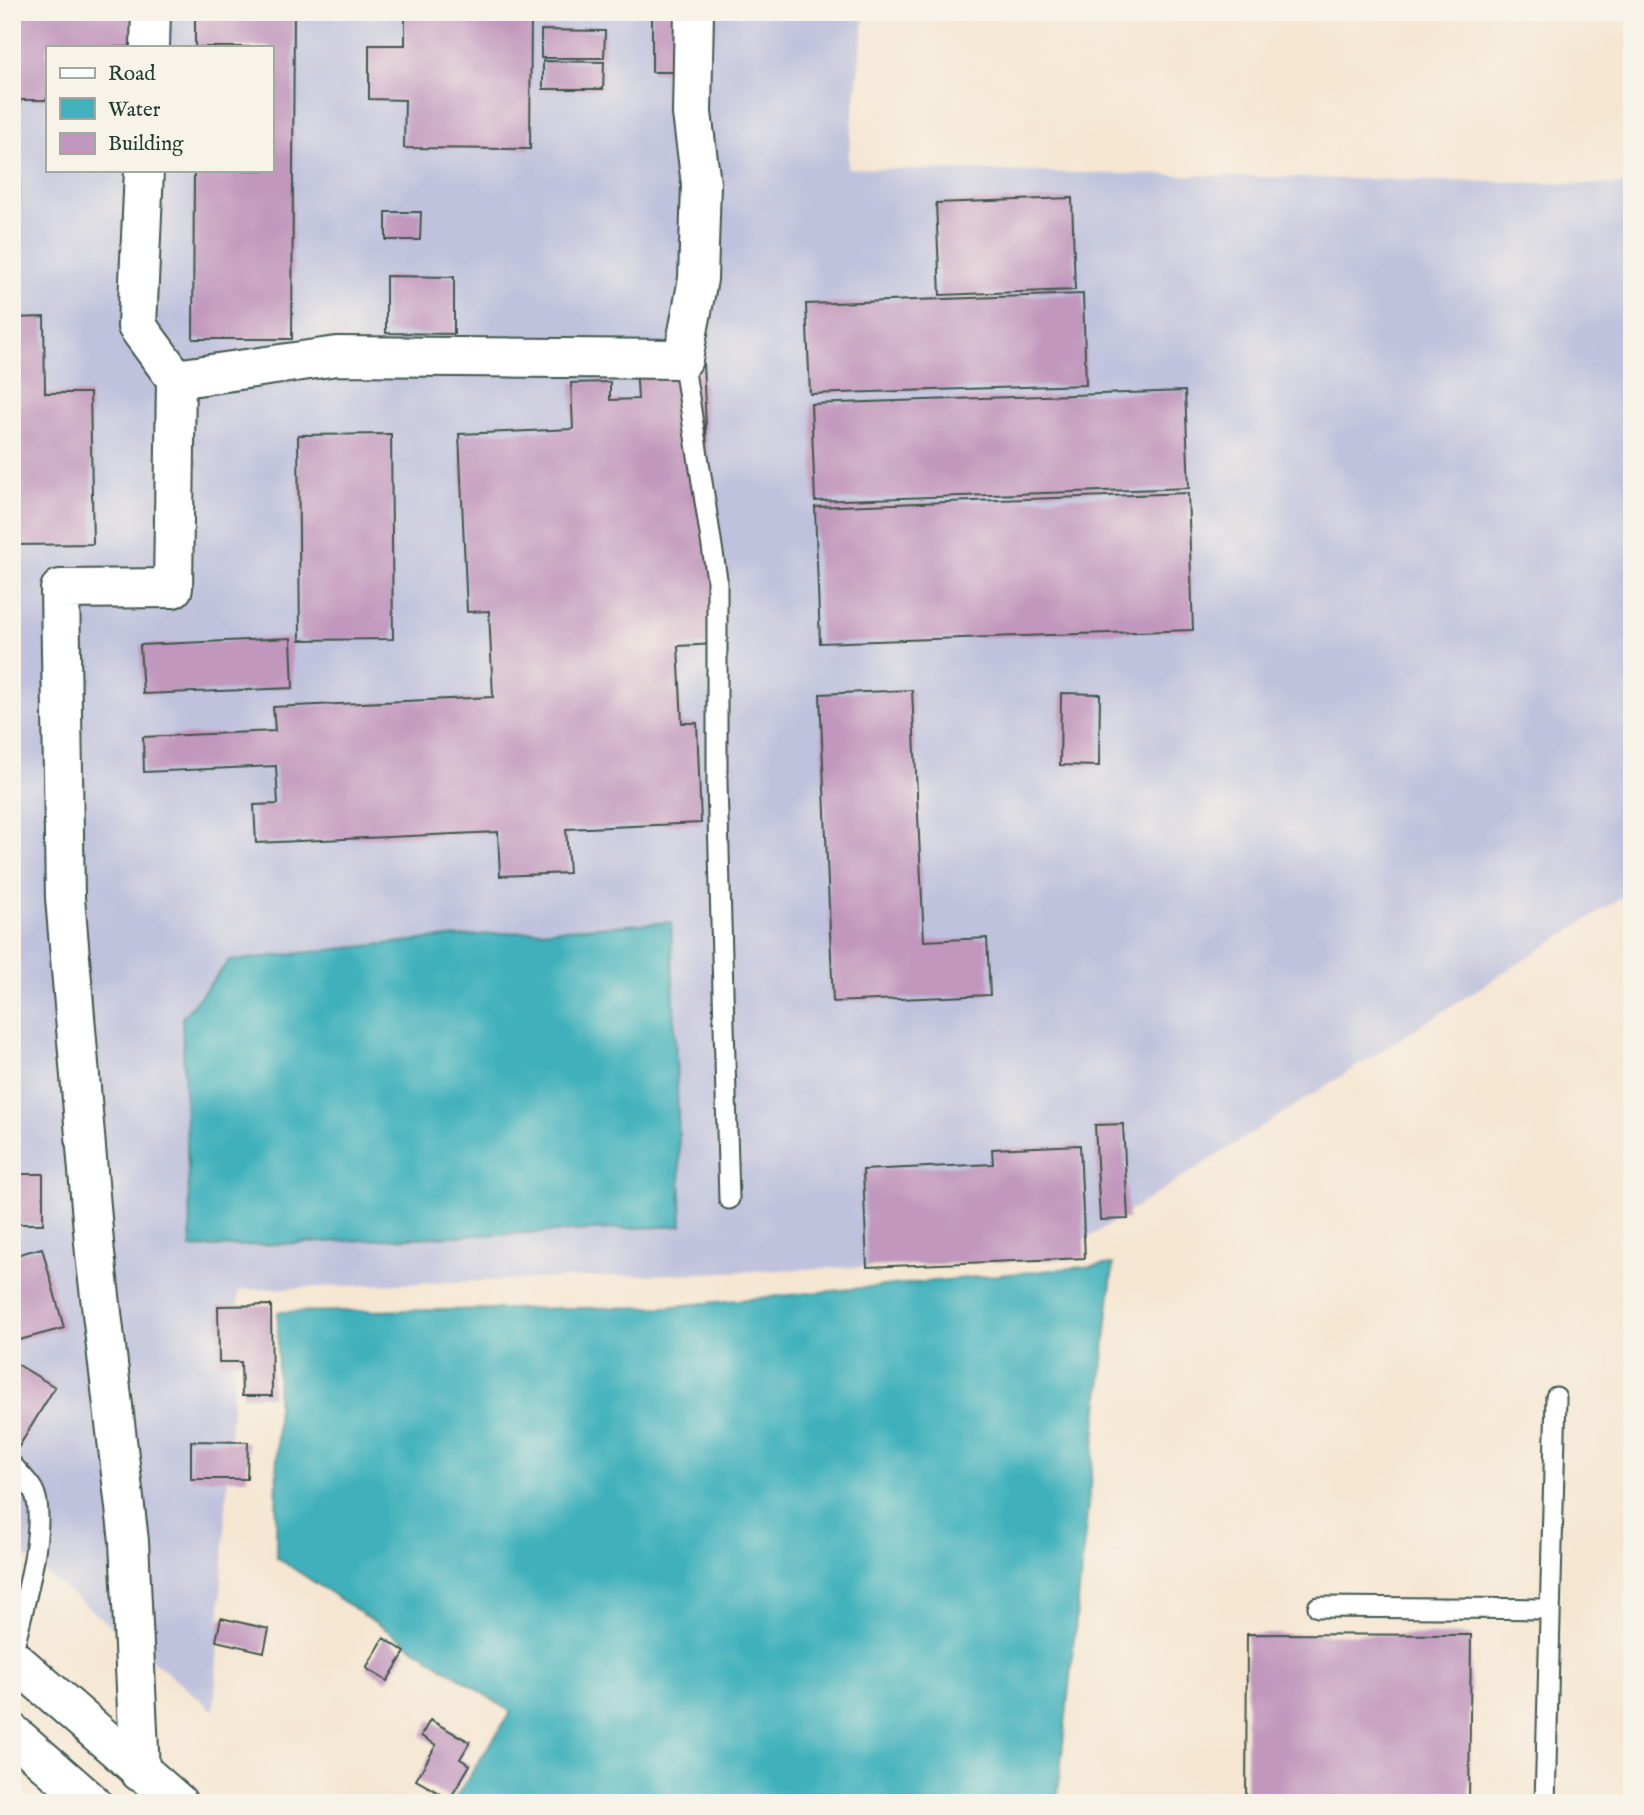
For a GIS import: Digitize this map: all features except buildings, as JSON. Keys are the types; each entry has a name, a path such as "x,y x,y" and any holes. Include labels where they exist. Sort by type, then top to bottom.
{"main road":[{"path":"150,46 151,12"},
{"path":"176,379 337,356 683,359 698,279 701,184 692,113 694,12"},
{"path":"140,1772 129,1541 95,1254 65,898 60,589 173,588 176,379 137,326 144,172"},
{"path":"12,1656 178,1803"},
{"path":"12,1733 92,1803"}],"lane":[{"path":"683,359 717,579 717,783 729,1199"},
{"path":"1545,1803 1556,1397"},
{"path":"12,1465 34,1492 39,1517 35,1551 12,1656"},
{"path":"1318,1607 1550,1609"}],"shaded area":[{"path":"12,12 865,12 847,168 1632,185 1632,891 1053,1260 239,1290 214,1711 12,1545"}],"water":[{"path":"671,922 682,1226 191,1248 182,1018 229,961 449,937"},
{"path":"1113,1264 1058,1793 1060,1803 452,1803 511,1712 276,1557 278,1312 665,1307"}]}
